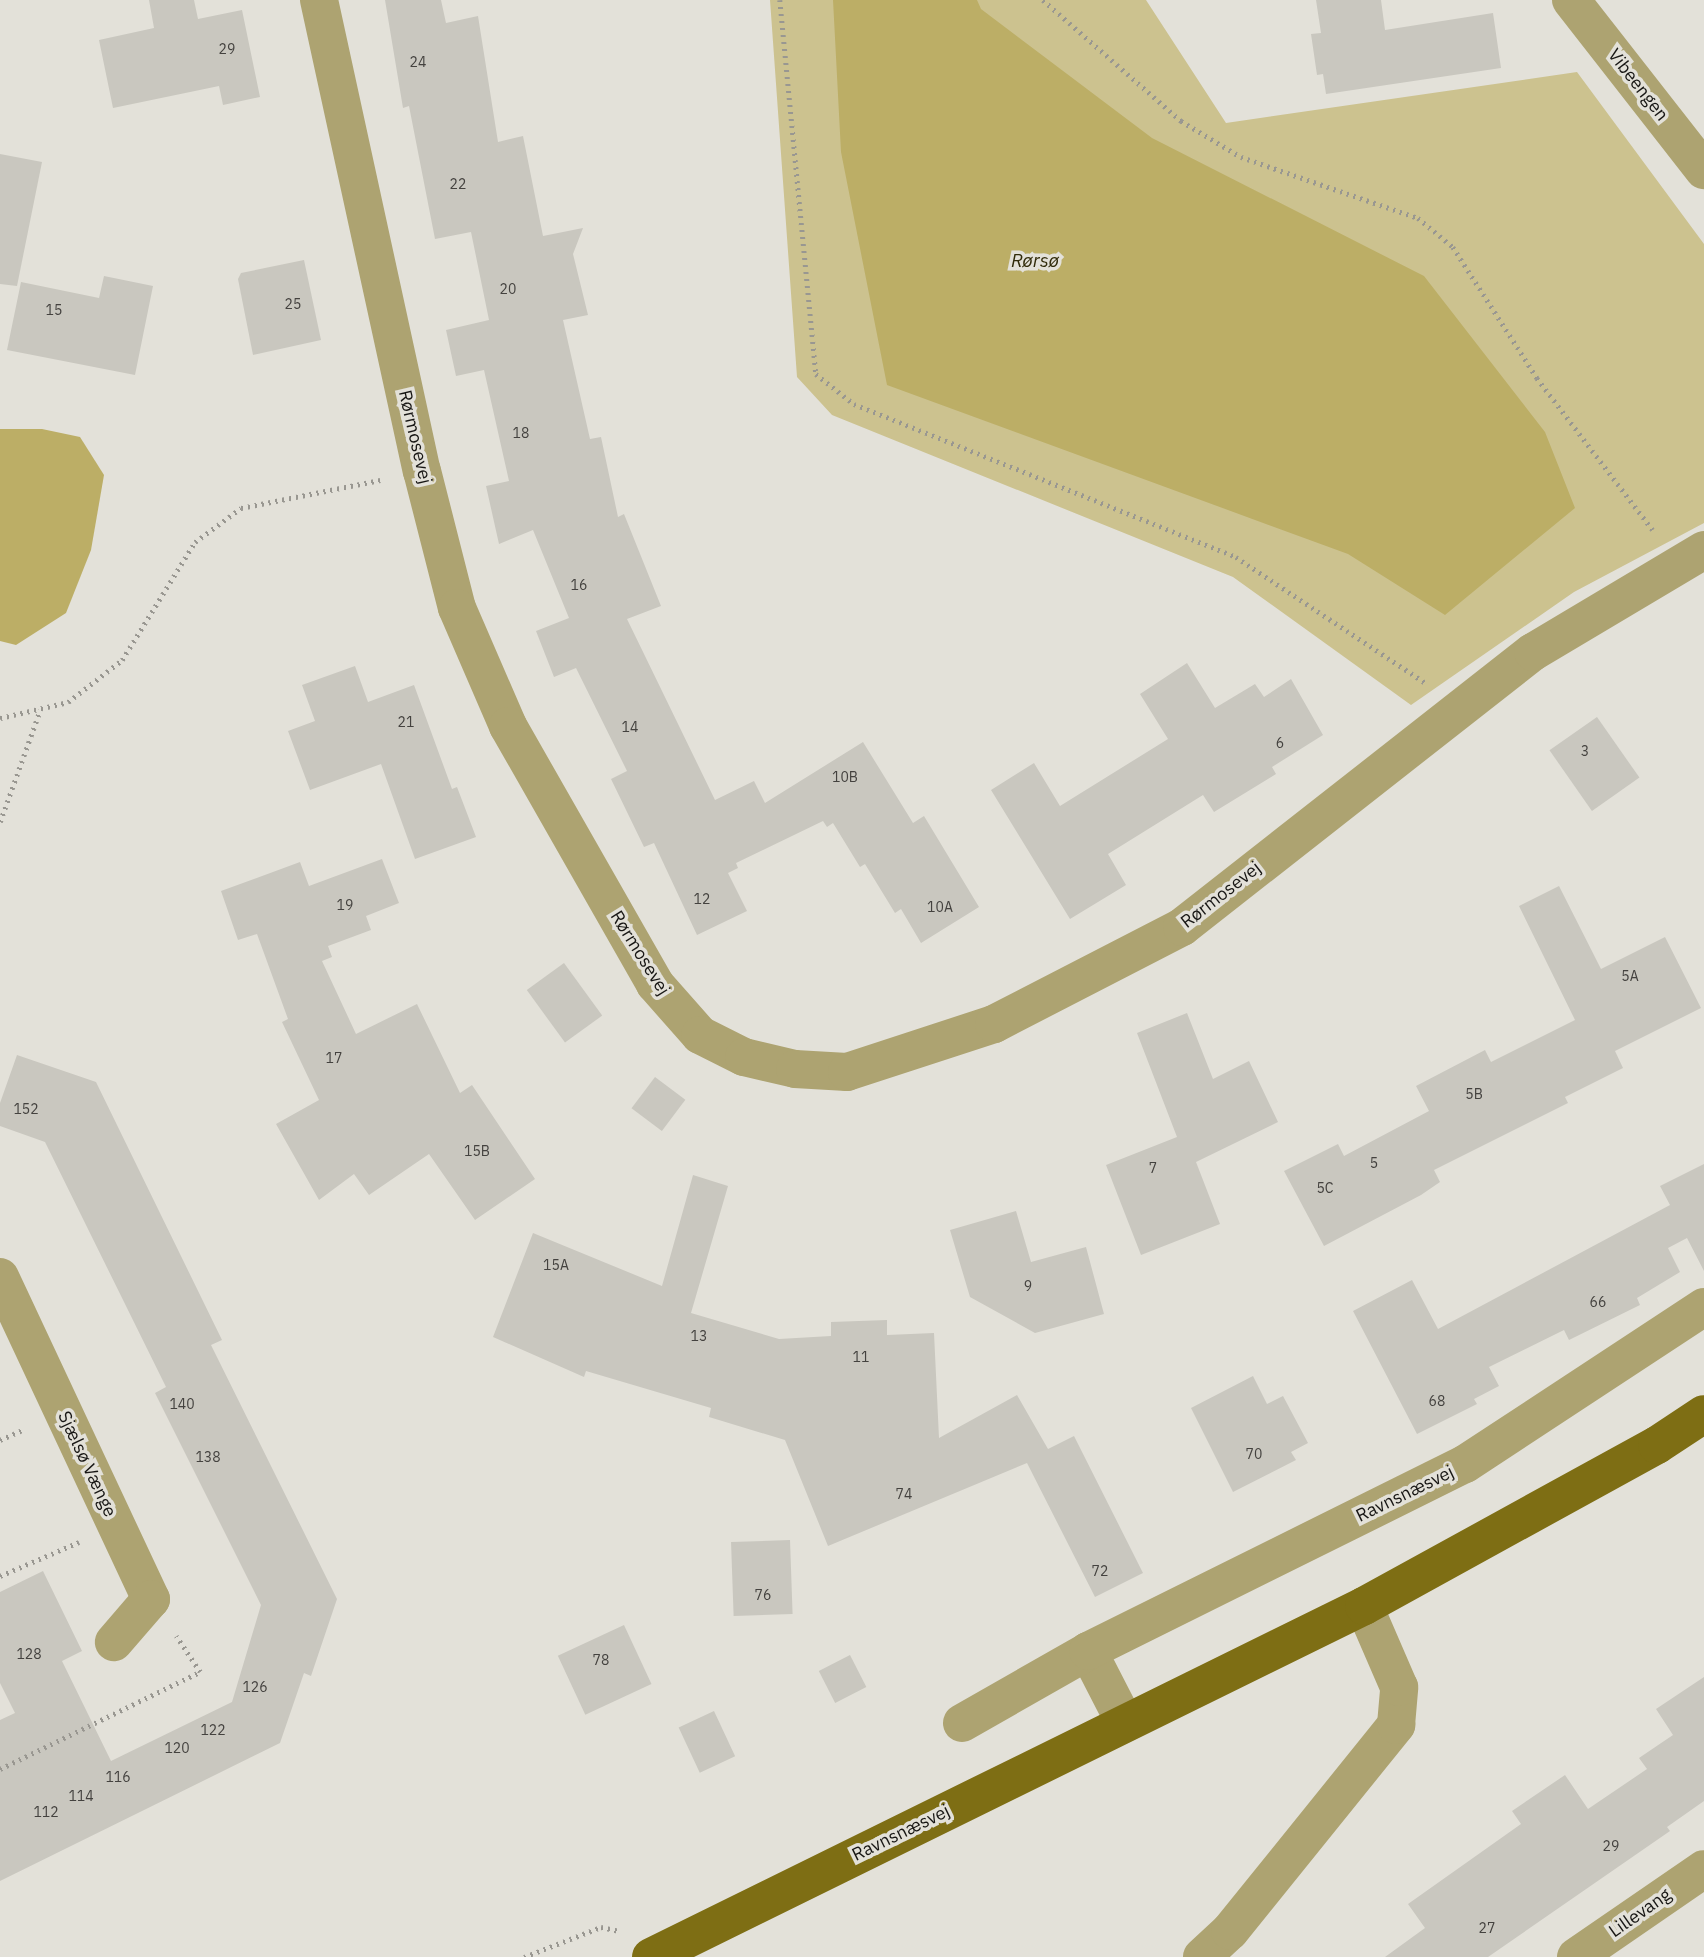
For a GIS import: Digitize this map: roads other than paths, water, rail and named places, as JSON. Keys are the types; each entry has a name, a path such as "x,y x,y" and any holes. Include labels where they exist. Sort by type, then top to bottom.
{"main road":[{"name":"Ravnsnæsvej","path":"629,1957 664,1950 1364,1606 1657,1445 1704,1414"}],"street":[{"name":"Rørmosevej","path":"319,0 422,471 457,608 508,726 655,984 700,1035 744,1057 795,1069 847,1072 994,1024 1182,927 1533,652 1692,557"},
{"name":"Vibeengen","path":"1571,0 1701,159"},
{"name":"Sjælsø Vænge","path":"0,1277 151,1599 114,1642"},
{"name":"Ravnsnæsvej","path":"962,1723 1088,1651 1465,1464 1704,1307"},
{"path":"1202,1957 1230,1931 1395,1725 1399,1687 1364,1606"},
{"path":"1088,1651 1125,1723"},
{"name":"Lillevang","path":"1576,1957 1704,1869"}],"water":[{"name":"Rørsø","path":"833,0 977,0 981,9 1152,138 1424,276 1545,432 1575,508 1445,615 1348,554 887,385 841,152"},
{"path":"0,429 42,429 80,437 104,475 91,550 66,613 16,645 0,641"}]}
